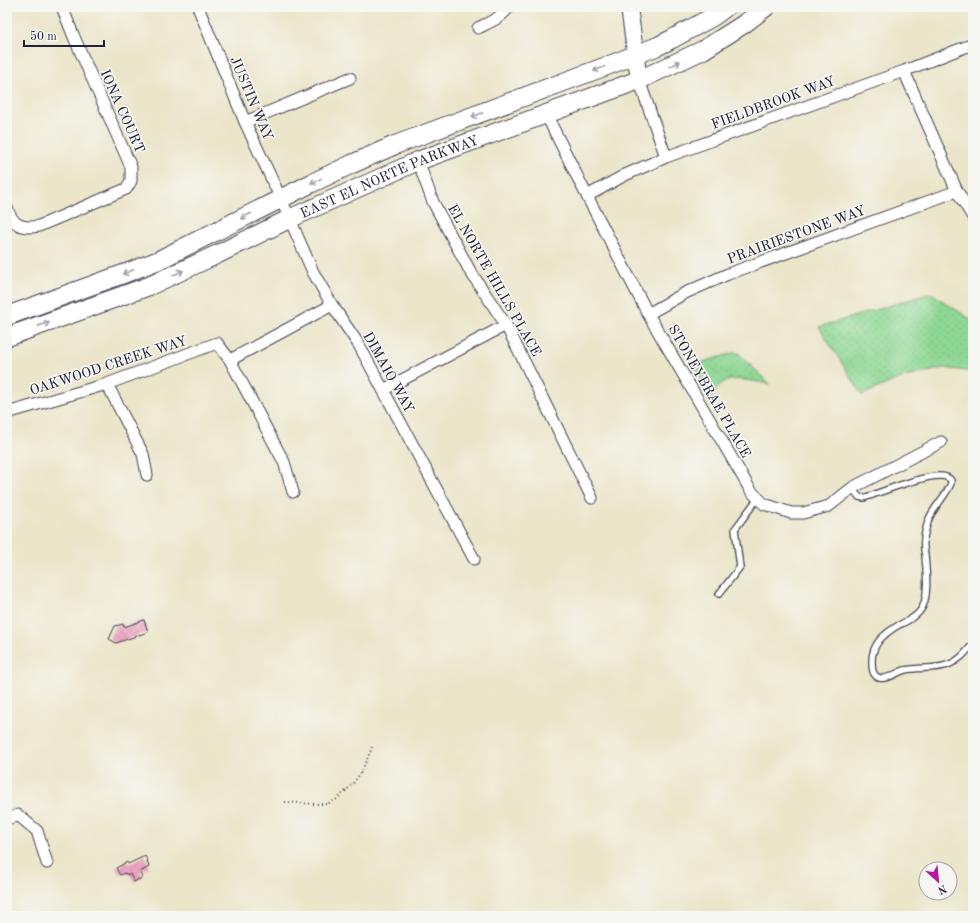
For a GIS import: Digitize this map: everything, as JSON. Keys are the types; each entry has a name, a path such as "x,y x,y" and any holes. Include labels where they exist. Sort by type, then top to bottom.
{"main road":[{"path":"629,7 639,80"},
{"name":"EAST EL NORTE PARKWAY","path":"7,316 159,260 352,164 395,145 635,55 672,39 714,16 726,7"},
{"name":"EAST EL NORTE PARKWAY","path":"7,337 149,286 289,219 418,161 639,80 703,50 744,24 766,7"}],"street":[{"name":"IONA COURT","path":"7,208 10,216 16,224 27,228 39,226 126,189 131,181 131,167 62,7"},
{"name":"JUSTIN WAY","path":"198,7 245,122 280,199"},
{"path":"478,28 497,19 509,7"},
{"name":"FIELDBROOK WAY","path":"587,196 625,175 666,157 904,71 973,44"},
{"path":"904,71 957,191 973,217"},
{"path":"245,122 350,78"},
{"path":"639,80 666,157"},
{"name":"STONEYBRAE PLACE","path":"546,114 648,314 751,491 764,504 791,513 803,513 829,506 852,488 941,442"},
{"name":"EL NORTE HILLS PLACE","path":"418,161 433,202 470,271 506,325 592,498"},
{"name":"PRAIRIESTONE WAY","path":"648,314 685,293 728,274 957,191"},
{"name":"DIMAIO WAY","path":"280,199 313,272 332,305 359,345 474,559"},
{"path":"293,492 284,462 230,360 332,305"},
{"path":"383,390 506,325"},
{"name":"OAKWOOD CREEK WAY","path":"7,413 107,384 217,344 230,360"},
{"path":"107,384 143,454 147,474"},
{"path":"7,819 18,816 37,831 47,863"}],"lane":[{"path":"852,488 859,497 864,498 898,485 925,478 945,476 949,478 951,484 929,518 924,540 926,583 923,607 915,617 896,627 878,642 874,649 872,659 872,670 874,675 878,678 885,679 906,670 940,667 950,664 961,658 973,644"},
{"path":"719,594 740,567 735,529 758,498"}],"path":[{"path":"285,802 327,804 336,799 352,785 362,771 374,745"}],"green space":[{"path":"931,293 973,321 973,372 944,368 898,379 862,395 819,327"},
{"path":"737,352 770,384 744,380 725,381 718,387 711,400 693,365"}],"building":[{"path":"144,620 148,632 116,643 109,639 115,626 123,624 124,627"},
{"path":"145,856 149,867 140,872 143,877 134,882 130,874 128,875 125,873 120,875 116,868 127,862 128,864"}]}
